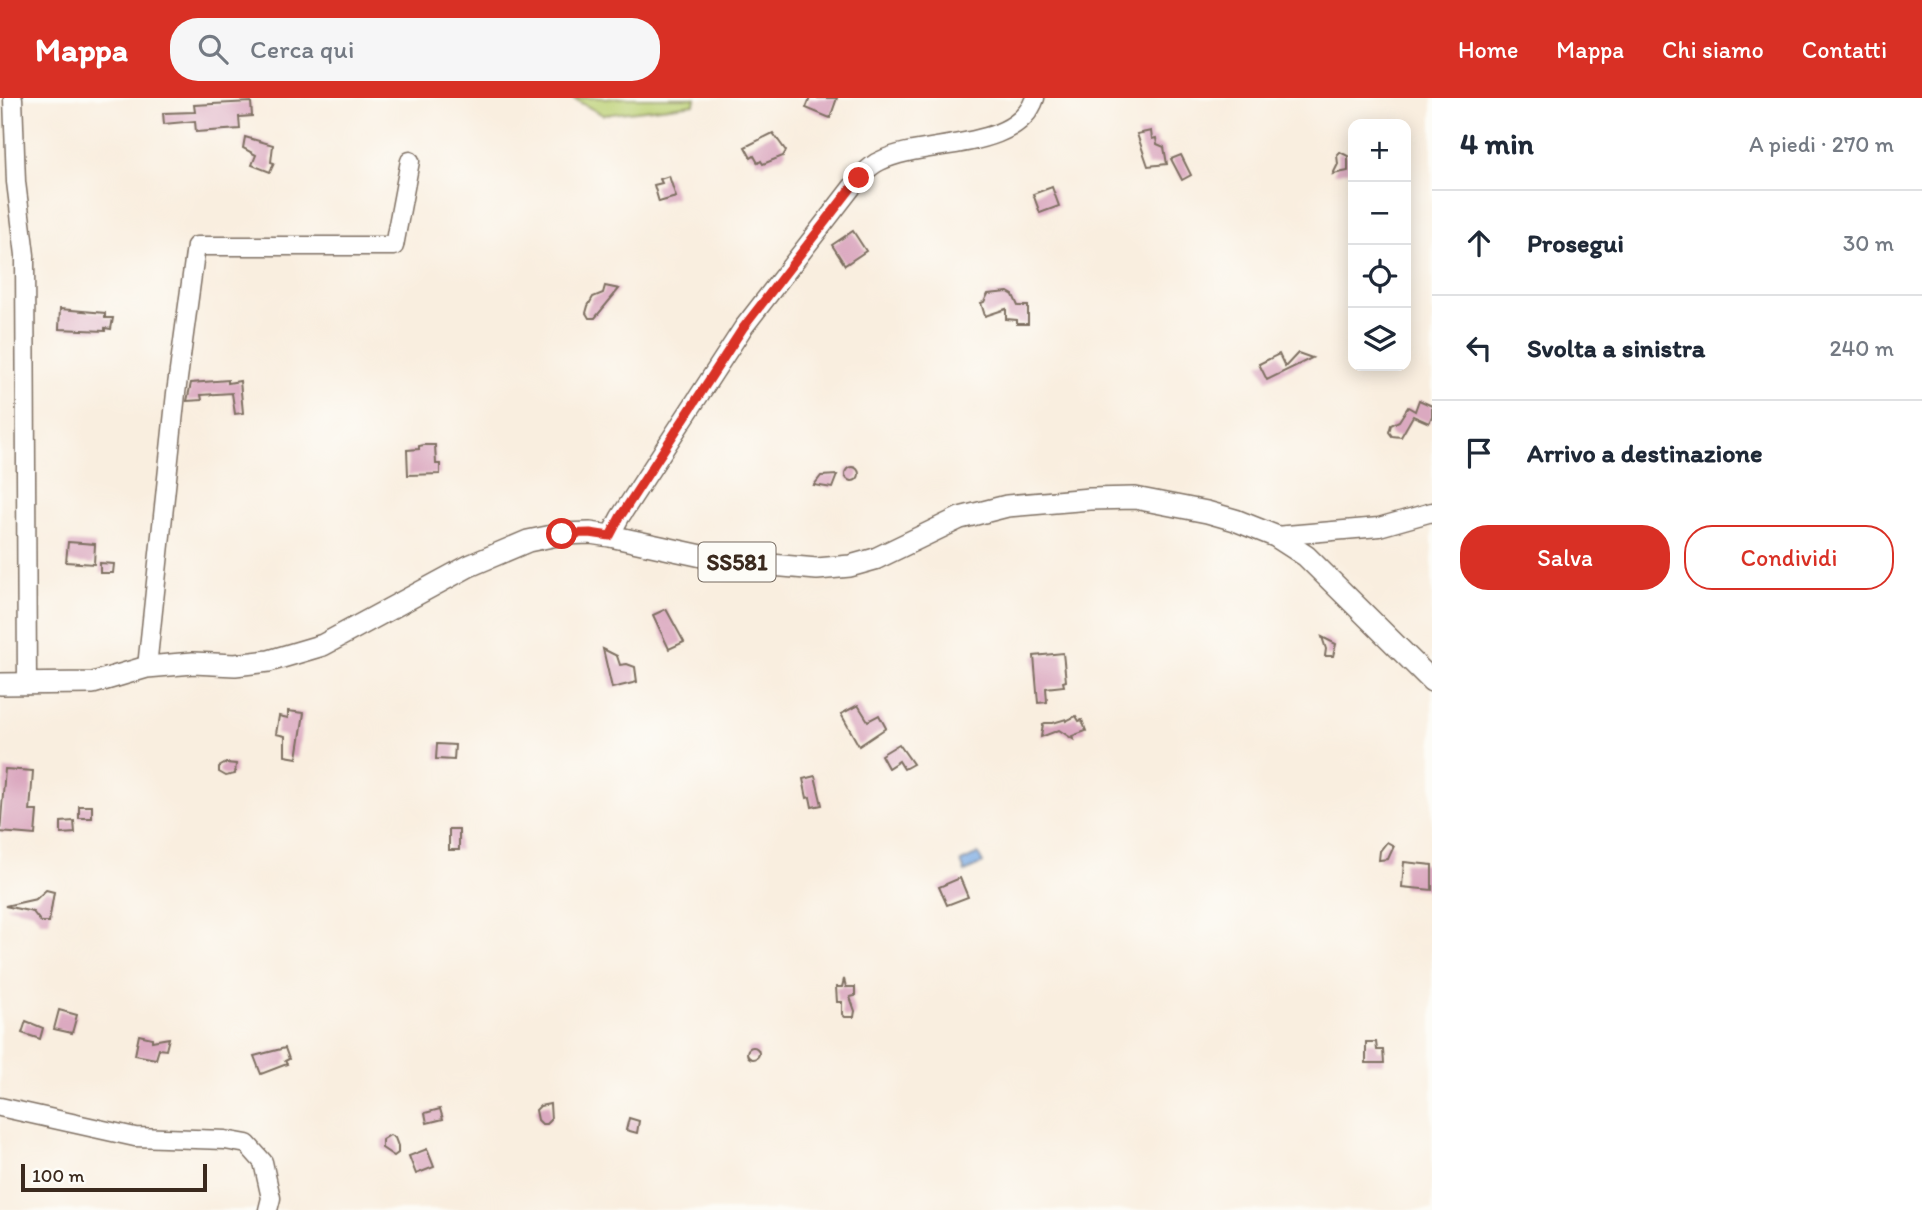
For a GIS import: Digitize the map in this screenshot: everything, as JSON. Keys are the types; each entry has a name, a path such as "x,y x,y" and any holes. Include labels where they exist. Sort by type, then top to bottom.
{"main road":[{"name":"SS581","path":"0,684 93,682 147,667 193,663 235,665 269,661 324,645 469,566 527,541 562,534 590,533 725,561 817,569 850,566 875,559 960,518 1007,506 1135,498 1208,512 1275,536 1307,556 1432,681"}],"street":[{"path":"13,98 16,182 25,255 27,685"},
{"path":"610,536 743,328 859,178 876,162 893,155 987,138 1017,123 1035,98"},
{"path":"147,667 176,393 196,246 394,246 410,161"},
{"path":"1275,536 1379,527 1432,512"},
{"path":"0,1107 135,1137 225,1140 247,1144 262,1162 271,1198 268,1210"}],"green space":[{"path":"572,98 695,98 694,104 603,115"}],"water":[{"path":"978,854 983,863 965,872 961,862"}],"building":[{"path":"810,98 837,98 830,118 806,108"},
{"path":"251,102 252,116 239,117 240,129 196,132 195,121 164,124 163,113 195,112 194,105"},
{"path":"1151,131 1152,139 1156,138 1157,144 1164,147 1167,164 1148,166 1137,134"},
{"path":"773,133 786,151 783,156 763,164 761,161 758,163 754,156 751,158 745,147"},
{"path":"245,137 273,145 271,162 274,163 270,172 252,165 256,155 243,148"},
{"path":"1340,152 1348,156 1348,171 1333,174 1338,164 1337,155"},
{"path":"1181,155 1191,175 1182,180 1171,159"},
{"path":"669,176 676,197 659,202 654,185 662,183 660,179"},
{"path":"1052,187 1059,206 1040,213 1033,194"},
{"path":"853,231 866,251 845,265 832,245"},
{"path":"605,286 619,289 595,318 589,318 586,313 588,306 593,297 603,293"},
{"path":"1008,292 1013,295 1018,306 1028,306 1028,324 1017,324 1017,320 1006,319 1006,309 985,316 981,303 988,294"},
{"path":"60,309 105,313 105,318 113,318 111,329 59,329"},
{"path":"1298,353 1312,358 1267,380 1259,364 1279,354 1285,367"},
{"path":"228,380 228,383 240,381 243,413 235,414 232,393 201,395 202,400 187,401 191,383"},
{"path":"1419,400 1432,406 1429,423 1413,416 1401,437 1392,436 1389,432 1391,425 1399,421 1408,407 1415,411"},
{"path":"435,445 436,464 440,464 440,474 408,475 407,450 419,449 419,446"},
{"path":"849,467 855,467 859,474 855,481 849,481 845,477 845,471"},
{"path":"837,475 832,488 814,485 821,476"},
{"path":"68,542 95,544 94,564 66,562"},
{"path":"100,563 114,564 113,573 100,573"},
{"path":"666,609 684,642 669,649 653,615"},
{"path":"1322,637 1336,644 1333,656 1325,656"},
{"path":"603,649 617,656 620,665 635,667 637,682 612,688"},
{"path":"1063,653 1066,681 1063,682 1064,686 1046,688 1047,702 1038,703 1034,656"},
{"path":"858,705 868,721 879,715 886,728 859,746 841,714"},
{"path":"288,711 304,713 297,758 285,756 285,736 276,734 279,716 288,718"},
{"path":"1076,716 1079,721 1082,720 1086,731 1072,736 1073,739 1059,730 1041,737 1043,724 1066,721"},
{"path":"437,744 455,745 454,760 436,759"},
{"path":"899,744 913,764 904,769 899,761 888,768 881,755"},
{"path":"226,763 236,764 235,774 226,776 219,772 219,767"},
{"path":"5,769 33,771 30,811 37,811 35,835 0,832"},
{"path":"815,776 822,805 812,807 803,779"},
{"path":"79,806 92,806 92,818 79,818"},
{"path":"74,821 75,833 61,834 61,822"},
{"path":"449,829 459,829 459,850 449,850"},
{"path":"1387,842 1394,846 1388,859 1379,860 1380,851"},
{"path":"1404,862 1432,865 1432,890 1402,887"},
{"path":"960,878 968,897 947,905 939,887"},
{"path":"46,890 54,892 49,922 41,922 33,912 5,906 36,899"},
{"path":"844,979 846,987 855,987 855,996 850,997 855,1011 854,1017 845,1017 842,1014 842,1002 837,1002 836,987 842,987"},
{"path":"59,1010 77,1015 72,1033 54,1029"},
{"path":"26,1021 43,1028 40,1039 22,1033"},
{"path":"139,1035 152,1038 152,1041 169,1038 166,1050 159,1049 156,1059 135,1055"},
{"path":"1366,1042 1376,1042 1377,1050 1383,1050 1384,1063 1366,1063"},
{"path":"753,1047 759,1053 753,1059 747,1053"},
{"path":"285,1048 289,1059 285,1061 287,1064 261,1074 254,1056"},
{"path":"550,1104 551,1120 542,1124 538,1120 536,1110 540,1106"},
{"path":"440,1109 443,1119 427,1123 425,1113"},
{"path":"629,1118 639,1121 637,1133 626,1130"},
{"path":"390,1135 395,1138 398,1146 398,1153 394,1156 382,1148 382,1140"},
{"path":"427,1149 434,1167 416,1174 409,1156"}],"route":[{"path":"562,534 590,533 610,536 743,328 859,178"}]}
